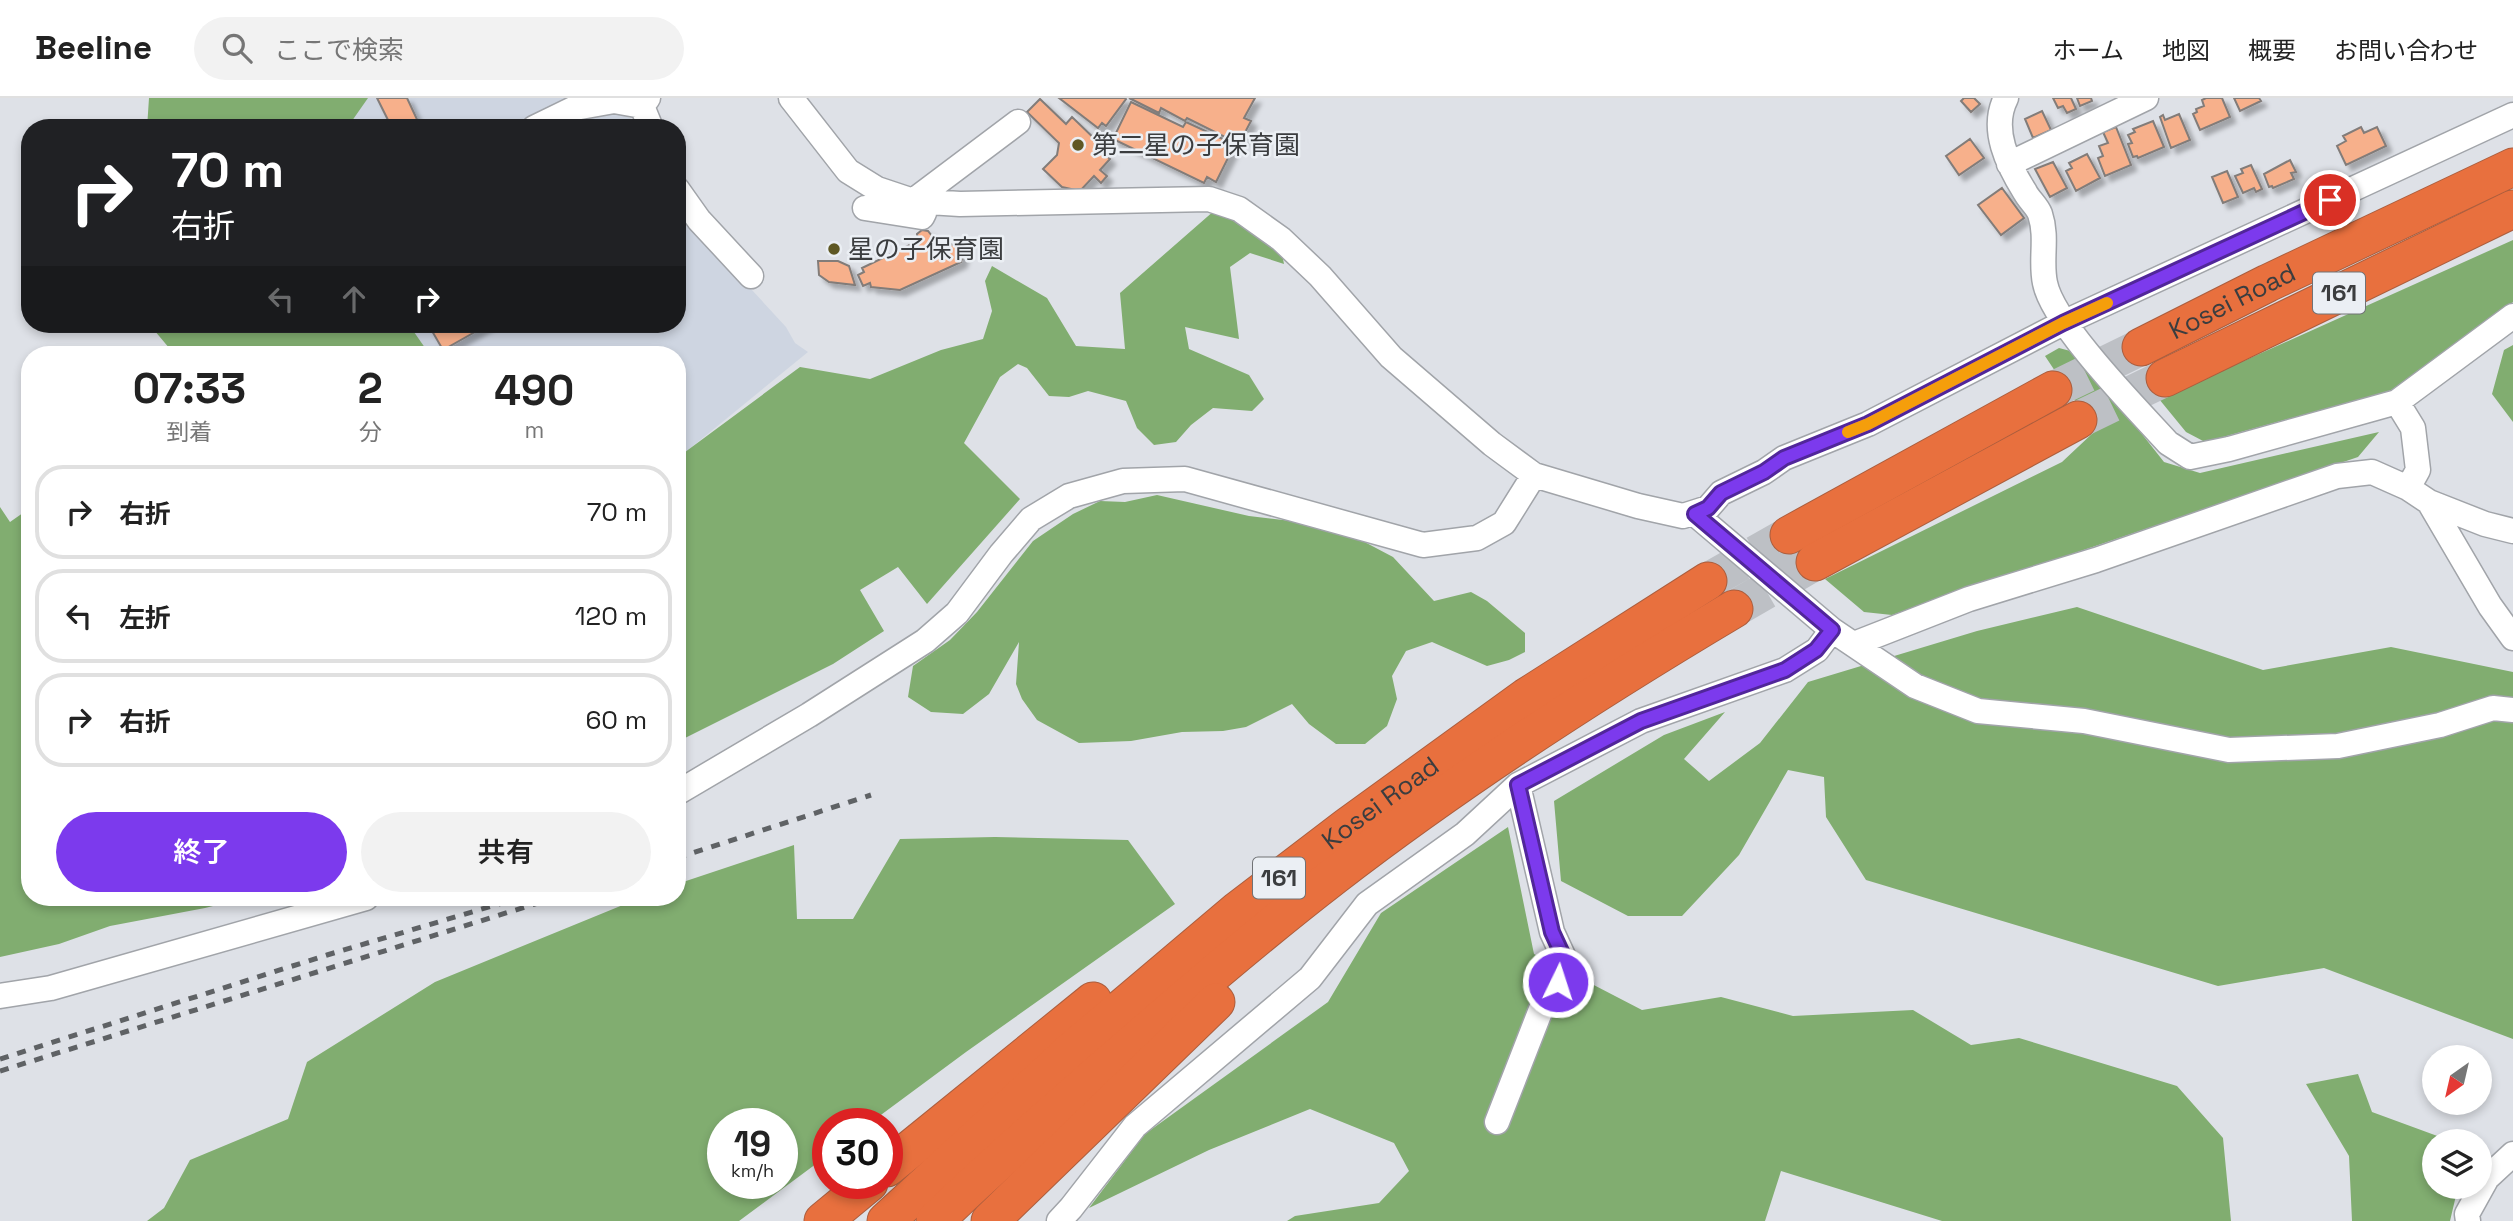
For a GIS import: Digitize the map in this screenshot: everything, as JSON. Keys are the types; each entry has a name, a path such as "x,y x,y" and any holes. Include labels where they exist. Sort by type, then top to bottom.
{"highway":[{"name":"Kosei Road","path":"2141,347 2280,277 2513,167"},
{"name":"Kosei Road","path":"2165,378 2513,209"},
{"path":"1788,535 2053,390"},
{"path":"1815,562 2078,420"},
{"name":"Kosei Road","path":"886,1221 1092,1034 1238,910 1348,826 1527,697 1708,581"},
{"name":"Kosei Road","path":"935,1221 990,1168 1259,936 1336,874 1545,725 1734,609"},
{"path":"990,1221 1326,897 1423,812"},
{"path":"903,1155 1096,998 1216,912 1348,826"},
{"path":"823,1221 850,1199"}],"street":[{"path":"791,98 848,171 877,189 921,202 1209,199 1239,209 1281,239 1320,276 1391,357 1431,394 1534,475 1661,513 1683,516 1708,508 1721,493 1764,472 1784,458 1868,424 2063,323 2513,115"},
{"path":"2006,98 1999,111 2001,138 2009,164 2039,211 2045,235 2045,285 2063,323 2168,443 2190,457 2229,449 2397,402 2513,316"},
{"path":"2009,164 2146,98"},
{"path":"552,119 575,108 614,101 647,111"},
{"path":"921,202 1018,122"},
{"path":"686,202 699,220 751,276"},
{"path":"865,208 922,217 921,202"},
{"path":"2397,402 2413,428 2418,470 2408,488"},
{"path":"1854,644 1969,599 2096,560 2337,476 2372,472 2408,488 2429,502 2485,524 2513,531"},
{"path":"686,788 894,663 925,641 957,613 1031,519 1069,495 1123,481 1185,479 1423,545 1477,538 1504,523 1534,475"},
{"path":"2429,502 2490,606 2513,638"},
{"path":"1695,514 1832,630 1915,686 1978,711 2084,721 2229,750 2337,746 2440,725 2493,708 2513,710"},
{"path":"1059,1221 1135,1126 1310,978 1367,904 1465,834 1518,785 1641,721 1785,670 1816,650 1832,630"},
{"path":"1497,1122 1545,999 1558,982 1564,958 1552,932 1518,785"},
{"path":"0,996 51,988 338,906"},
{"path":"2468,1221 2467,1214 2487,1178 2513,1154"}],"shaded area":[{"path":"350,98 593,98 632,119 345,119"},
{"path":"686,218 786,327 795,343 808,352 686,452 686,346 398,346 391,333 686,333"}],"green space":[{"path":"149,98 368,98 353,119 148,119"},
{"path":"1215,210 1280,244 1284,264 1250,253 1230,267 1239,339 1185,327 1189,349 1249,375 1264,399 1252,411 1213,408 1191,425 1176,442 1154,445 1137,428 1126,401 1088,391 1069,397 1049,396 1027,368 1018,364 1000,377 964,443 1020,499 927,604 898,567 860,590 884,631 833,664 686,738 686,451 800,367 870,379 941,350 983,339 992,311 985,281 992,266 1047,298 1076,346 1125,349 1120,293"},
{"path":"2513,240 2513,302 2390,391 2205,442 2186,432 2159,399"},
{"path":"157,333 415,333 424,346 167,346"},
{"path":"2513,345 2513,422 2492,394 2504,350"},
{"path":"2059,348 2078,353 2164,462 2200,473 2379,432 2358,457 1892,615 1864,612 1825,579 2062,462 2095,431 2045,356"},
{"path":"1157,495 1249,516 1292,521 1357,538 1393,557 1434,601 1471,592 1487,601 1525,633 1525,652 1487,666 1432,642 1406,651 1392,676 1397,699 1387,726 1365,744 1336,744 1309,724 1292,704 1246,727 1223,731 1182,732 1131,741 1079,743 1037,720 1022,699 1016,684 1019,642 989,694 963,714 931,712 908,697 913,666 950,640 977,612 1033,541 1073,514 1100,501 1125,502"},
{"path":"0,507 10,522 21,514 21,906 213,906 110,926 59,944 0,957"},
{"path":"2077,607 2263,670 2391,647 2513,672 2513,1039 2324,968 2218,986 1866,880 1826,817 1824,777 1788,770 1739,855 1682,916 1628,916 1561,881 1554,801 1664,735 1725,712 1684,759 1709,781 1760,743 1808,682 1977,631"},
{"path":"1508,827 1534,954 1642,1010 1721,997 1793,1016 1913,1010 1971,1045 2019,1038 2177,1086 2223,1138 2231,1221 1942,1221 1781,1171 1765,1221 1287,1221 1295,1216 1379,1203 1409,1171 1394,1143 1310,1109 1209,1150 1089,1208 1145,1134 1328,1002 1381,913"},
{"path":"995,837 1128,840 1175,904 890,1108 812,1108 812,1167 798,1177 798,1108 707,1108 707,1199 769,1199 739,1221 147,1221 164,1208 190,1160 288,1119 307,1062 435,982 620,906 686,906 686,881 794,845 797,919 853,919 900,839"},
{"path":"2358,1074 2372,1112 2422,1130 2422,1199 2455,1199 2450,1221 2352,1221 2349,1156 2306,1084"}],"building":[{"path":"377,98 407,98 417,119 388,119"},
{"path":"1059,98 1126,99 1106,126 1102,123 1098,128"},
{"path":"1129,98 1255,98 1244,118 1251,121 1241,140 1235,137 1233,141 1187,118 1185,121 1161,108 1159,113"},
{"path":"1964,98 1974,98 1980,104 1971,112 1961,101"},
{"path":"2053,98 2071,98 2076,109 2067,113 2063,106 2058,108"},
{"path":"2077,98 2091,98 2092,101 2080,106"},
{"path":"2222,98 2230,117 2200,130 2193,114 2197,112 2196,109 2204,106 2202,100"},
{"path":"2234,98 2259,98 2261,101 2240,111"},
{"name":"第二星の子保育園","path":"1040,99 1066,124 1072,117 1100,144 1097,147 1110,159 1100,170 1107,176 1101,183 1094,176 1080,191 1062,187 1043,169 1057,155 1059,143 1027,112"},
{"path":"1131,102 1183,127 1186,122 1225,140 1222,145 1232,150 1216,182 1207,177 1204,183 1113,139"},
{"path":"2042,111 2051,130 2033,138 2025,119"},
{"path":"2179,114 2190,140 2171,148 2160,117 2163,115 2165,120"},
{"path":"2153,121 2164,147 2138,158 2133,157 2128,144 2132,143 2128,135 2135,132 2133,129"},
{"path":"2116,127 2131,165 2105,176 2098,158 2103,156 2099,146 2108,143 2103,132"},
{"path":"2361,127 2364,133 2377,127 2386,146 2346,165 2337,146 2346,141 2343,136"},
{"path":"1970,139 1984,158 1959,175 1946,156"},
{"path":"2087,154 2100,178 2076,191 2066,171 2072,168 2069,163"},
{"path":"2290,160 2296,172 2291,173 2294,179 2273,188 2269,187 2264,174"},
{"path":"2053,162 2067,188 2050,197 2035,169"},
{"path":"2251,165 2262,189 2256,192 2254,188 2243,193 2235,176 2243,173 2241,169"},
{"path":"2227,171 2238,197 2223,203 2212,177"},
{"path":"2002,188 2024,218 2001,235 1978,205"},
{"path":"922,230 960,248 963,254 961,262 900,290 871,287 870,283 863,286 858,275 864,272 862,268 918,241 917,234"},
{"path":"818,261 838,261 849,266 855,285 829,282 819,275"},
{"path":"433,333 473,333 450,346 441,346"}],"tunnel":[{"path":"2053,390 2141,347"},
{"path":"2078,420 2165,378"},
{"path":"1708,581 1789,535"},
{"path":"1734,609 1815,562"}],"railway":[{"path":"686,855 871,795"},
{"path":"0,1059 327,955 492,906"},
{"path":"0,1071 528,906"}],"slow traffic":[{"path":"1848,432 2107,303"}],"place":[{"name":"第二星の子保育園","path":"1078,145"},
{"name":"星の子保育園","path":"834,249"}],"route":[{"path":"1558,982 1564,958 1552,932 1518,785 1641,721 1785,670 1816,650 1832,630 1695,514 1708,508 1721,493 1764,472 1784,458 1868,424 2063,323 2330,200"}]}
